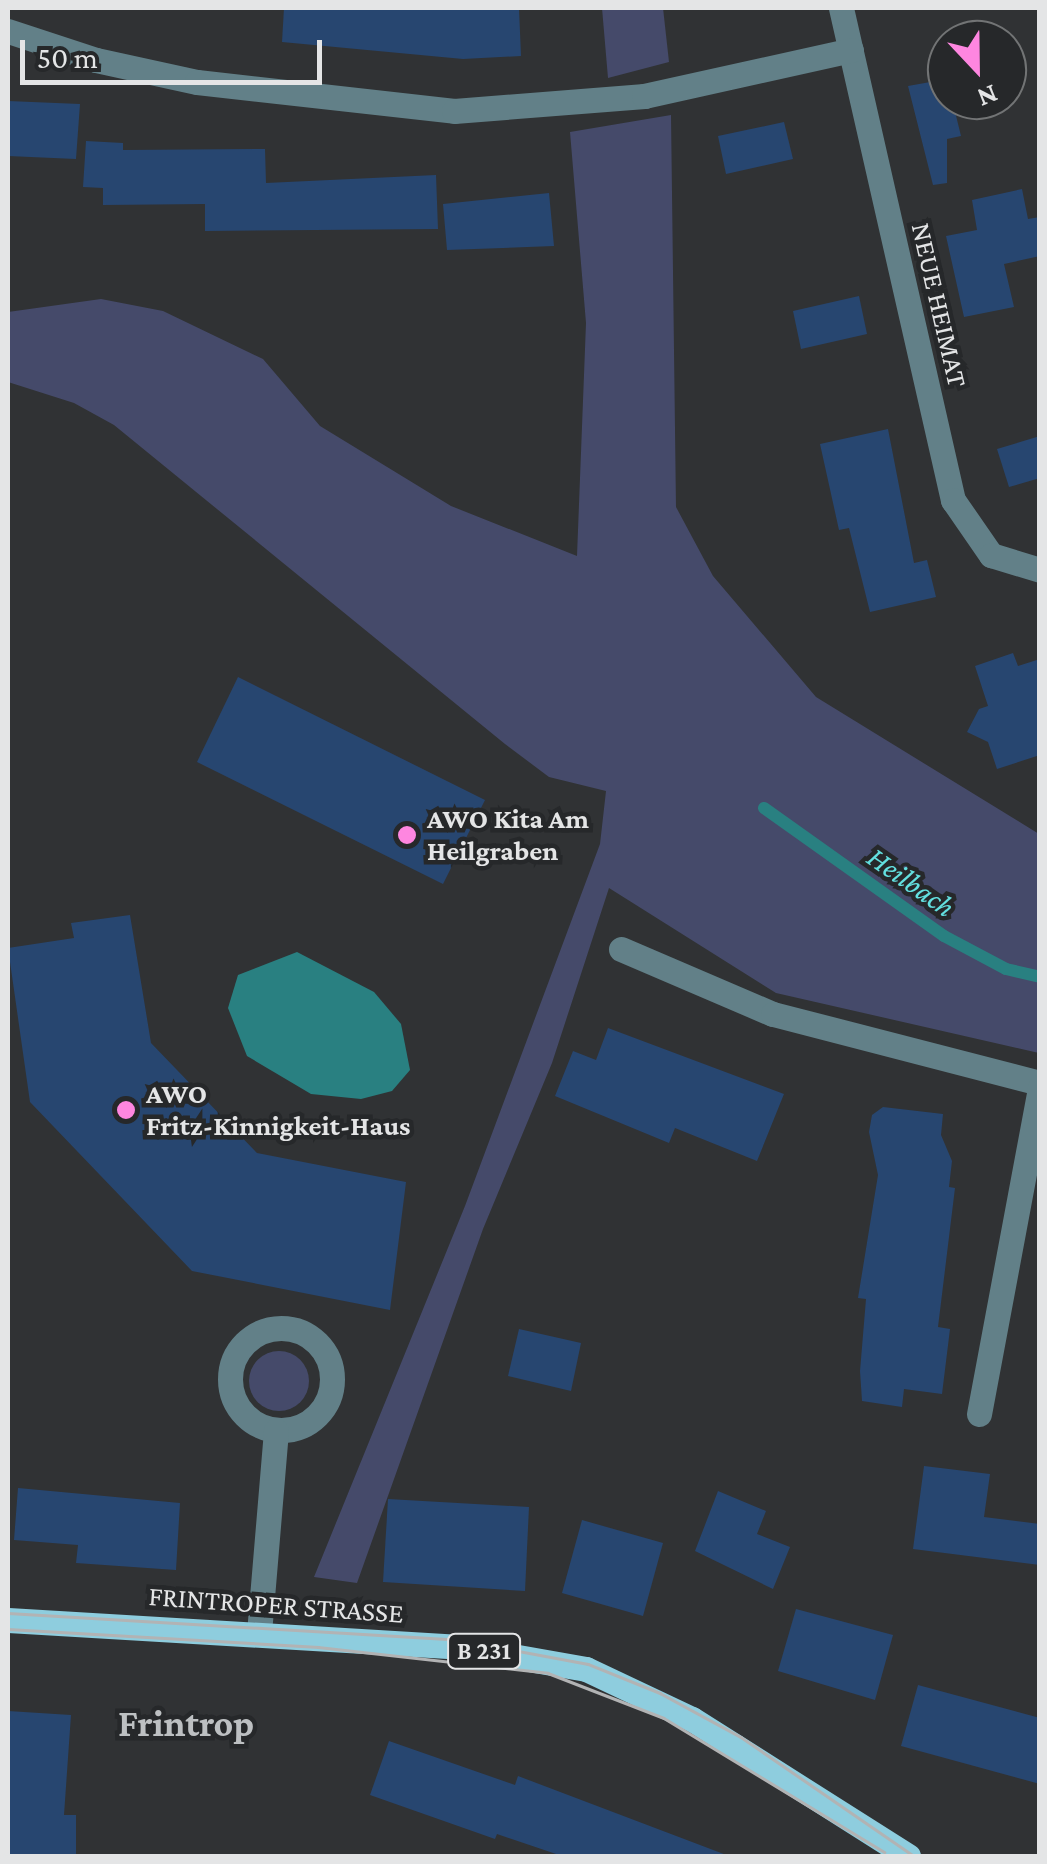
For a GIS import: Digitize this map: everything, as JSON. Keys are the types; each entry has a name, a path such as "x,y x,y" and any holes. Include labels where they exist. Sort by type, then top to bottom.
{"main road":[{"name":"FRINTROPER STRASSE","path":"8,1620 460,1647 586,1670 692,1719 908,1856"}],"street":[{"name":"NEUE HEIMAT","path":"841,8 953,500 991,554 1040,570"},
{"path":"8,31 96,60 198,82 454,111 644,96 851,50"},
{"path":"620,949 773,1014 1040,1085 980,1414"},
{"path":"284,1328 316,1342 332,1383 323,1409 310,1421 276,1431 237,1408 229,1374 251,1337 284,1328"},
{"path":"259,1633 276,1431"}],"shaded area":[{"path":"602,8 663,8 669,62 608,78"},
{"path":"671,115 676,507 713,576 816,697 1039,834 1039,1053 776,993 609,888 552,1063 483,1229 357,1583 314,1577 465,1206 600,844 606,791 549,777 114,425 74,403 8,382 8,312 101,299 163,311 263,359 320,426 451,506 577,556 586,323 570,132"},
{"path":"297,952 374,992 401,1024 410,1070 392,1091 361,1099 311,1094 247,1056 228,1008 238,975"},
{"path":"279,1351 300,1360 309,1381 300,1402 279,1411 258,1402 249,1381 258,1360"}],"building":[{"path":"284,8 519,8 521,56 463,59 282,42"},
{"path":"927,83 927,120 957,120 961,136 947,139 947,183 933,185 908,86"},
{"path":"8,101 80,104 76,159 8,156"},
{"path":"784,122 793,159 726,174 718,136"},
{"path":"86,141 123,143 123,150 265,149 266,183 436,175 438,229 205,231 205,204 103,205 103,188 83,187"},
{"path":"1022,189 1028,219 1040,217 1040,256 1004,264 1014,307 964,317 946,236 977,230 972,200"},
{"path":"549,193 554,246 447,250 443,204"},
{"path":"859,296 867,334 801,349 793,311"},
{"path":"888,429 914,563 927,560 936,597 870,612 849,528 839,530 820,444"},
{"path":"1040,436 1040,478 1009,487 997,449"},
{"path":"1013,653 1018,666 1040,659 1040,755 997,769 988,742 967,732 979,709 988,706 975,666"},
{"path":"238,677 485,800 443,884 197,762"},
{"name":"AWO Fritz-Kinnigkeit-Haus","path":"130,915 151,1043 257,1153 406,1182 390,1310 192,1271 30,1102 8,948 74,938 71,923"},
{"path":"608,1028 784,1094 757,1161 675,1128 669,1143 555,1096 573,1051 596,1060"},
{"path":"883,1107 943,1114 941,1135 952,1161 949,1187 955,1188 938,1327 950,1329 942,1394 904,1389 902,1407 862,1401 860,1371 866,1299 858,1298 878,1175 869,1132 872,1115"},
{"path":"519,1329 581,1343 571,1391 508,1376"},
{"path":"924,1466 990,1474 984,1517 1040,1524 1040,1565 913,1549"},
{"path":"18,1488 180,1503 176,1570 76,1563 78,1545 14,1540"},
{"path":"718,1491 766,1511 757,1534 790,1547 773,1589 695,1551"},
{"path":"388,1499 529,1507 525,1591 383,1582"},
{"path":"582,1520 663,1543 643,1616 562,1593"},
{"path":"796,1609 893,1635 875,1700 778,1671"},
{"path":"918,1685 1040,1718 1040,1784 901,1746"},
{"path":"8,1711 71,1715 64,1815 76,1815 76,1856 8,1856"},
{"path":"389,1741 515,1785 518,1776 729,1856 562,1856 497,1834 495,1839 370,1795"}],"waterway":[{"name":"Heilbach","path":"764,808 944,936 1006,969 1040,977"}],"tram line":[{"path":"8,1613 459,1640 588,1664 660,1693 741,1737 914,1856"},
{"path":"8,1629 318,1647 548,1673 664,1718 884,1852"}],"place":[{"name":"AWO Kita Am Heilgraben","path":"407,835"},
{"name":"AWO Fritz-Kinnigkeit-Haus","path":"126,1110"}],"district":[{"name":"Frintrop","path":"186,1724"}]}
